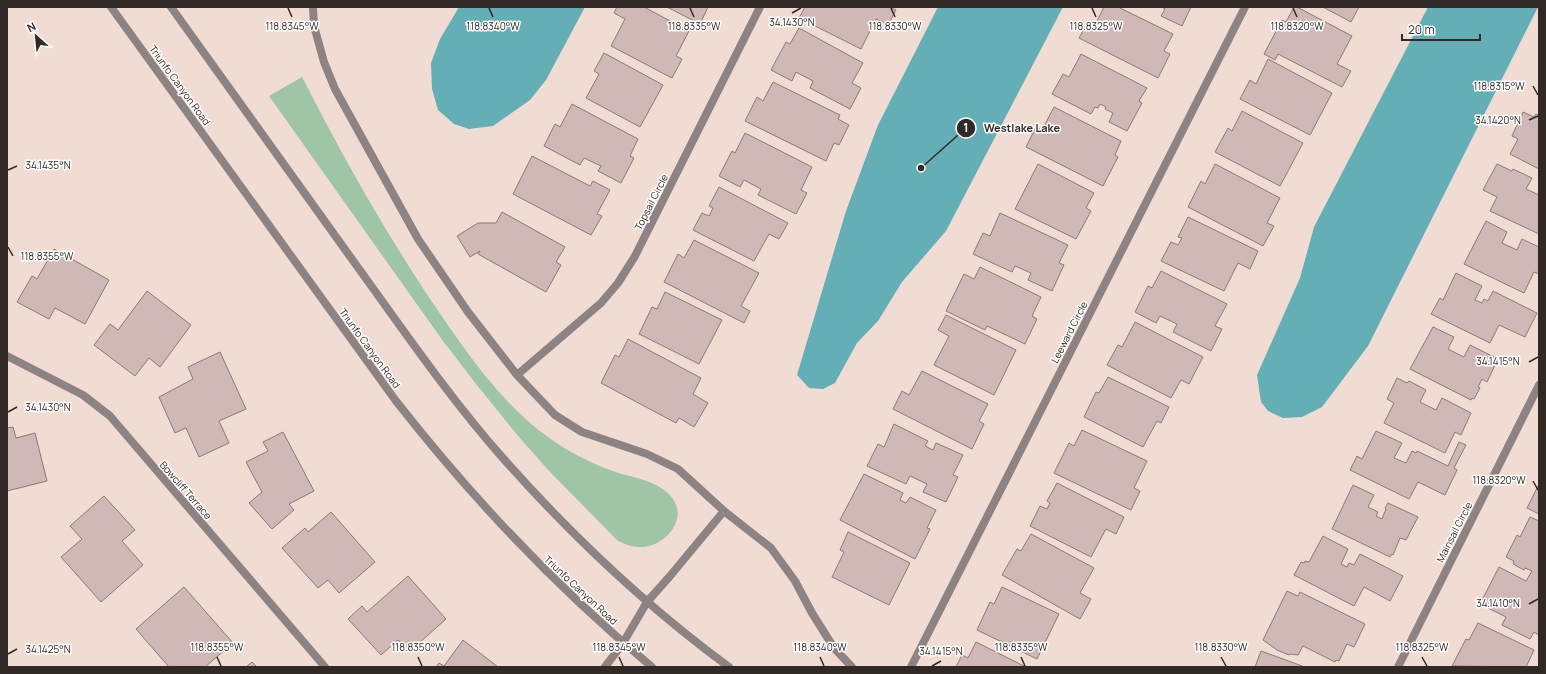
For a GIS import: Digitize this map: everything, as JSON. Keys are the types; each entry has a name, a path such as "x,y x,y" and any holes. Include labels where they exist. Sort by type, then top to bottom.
{"street":[{"name":"Triunfo Canyon Road","path":"111,7 419,431 483,505 537,562 623,643 652,667"},
{"path":"171,7 414,346 458,404 502,457 560,520 647,602 729,667"},
{"path":"313,7 314,26 324,62 335,89 418,239 468,312 517,375 555,415 582,432 647,454 678,469 724,511 771,548 795,581 812,613 834,648 852,667"},
{"name":"Topsail Circle","path":"517,375 601,303 618,283 635,256 760,7"},
{"name":"Leeward Circle","path":"911,667 1245,7"},
{"name":"Bowcliff Terrace","path":"7,356 83,395 110,416 325,667"},
{"name":"Mainsail Circle","path":"1398,667 1539,385"},
{"path":"605,667 623,643 647,602 724,511"}],"green space":[{"path":"302,77 334,138 385,228 441,315 482,371 516,410 538,430 557,444 599,466 651,483 667,493 673,499 677,507 678,515 672,530 663,539 657,543 645,547 628,545 617,540 550,472 519,437 476,384 443,341 269,96"}],"water":[{"path":"459,7 585,7 546,80 530,100 493,126 469,129 454,124 438,110 432,89 431,63 440,39"},
{"path":"938,7 1063,7 946,231 902,282 878,321 857,343 835,383 823,389 809,388 797,375 846,211 878,125"},
{"path":"1428,7 1538,7 1368,346 1322,407 1302,417 1283,418 1268,411 1261,402 1257,375 1300,278 1314,227"}],"building":[{"path":"617,7 644,7 689,31 676,56 682,59 672,78 611,46 625,19 614,13"},
{"path":"667,7 708,7 700,24"},
{"path":"805,7 890,7 896,10 888,25 876,19 861,49 799,18"},
{"path":"1104,7 1118,7 1173,34 1164,51 1170,54 1158,78 1079,38 1088,21 1095,25"},
{"path":"1162,7 1191,7 1182,26 1161,16 1165,9"},
{"path":"1294,7 1297,7 1352,36 1337,64 1351,71 1342,87 1278,54 1275,60 1264,54 1282,20 1286,22"},
{"path":"1323,7 1359,7 1351,22"},
{"path":"799,28 863,63 852,83 861,88 850,109 810,88 813,81 796,72 792,81 771,70 786,42 790,44"},
{"path":"604,53 663,85 640,127 586,98 599,74 594,71"},
{"path":"1081,54 1147,88 1139,101 1142,103 1127,131 1109,122 1113,113 1105,109 1106,107 1100,104 1098,108 1095,107 1091,114 1052,94 1063,74 1069,77"},
{"path":"1268,59 1332,93 1310,135 1240,99 1250,80 1256,84"},
{"path":"773,82 840,115 838,119 849,125 839,145 834,143 826,161 745,121 757,97 763,101"},
{"path":"572,104 638,139 630,156 634,158 621,183 598,171 601,166 584,158 580,165 544,146 555,124 560,127"},
{"path":"1054,107 1121,141 1115,155 1118,157 1103,186 1026,147 1036,127 1042,130"},
{"path":"1242,111 1303,143 1280,186 1215,152 1228,128 1232,131"},
{"path":"1523,112 1534,117 1536,114 1539,116 1539,169 1510,154 1518,139 1512,136"},
{"path":"745,133 812,167 801,190 807,193 796,214 758,195 761,189 744,180 740,187 719,176 732,151 735,153"},
{"path":"532,156 590,186 593,181 610,190 597,214 602,216 591,235 513,194"},
{"path":"1038,164 1094,193 1086,208 1091,211 1076,239 1015,209"},
{"path":"1215,164 1280,198 1267,223 1274,226 1263,246 1188,207 1201,181 1205,184"},
{"path":"1497,164 1512,171 1513,169 1532,178 1526,189 1539,195 1539,234 1490,211 1497,197 1483,190"},
{"path":"719,187 788,223 779,239 769,234 754,261 693,230 702,213 709,216 713,208 709,206"},
{"path":"502,212 565,247 556,262 561,265 546,292 478,254 480,251 470,257 457,236 478,223 496,223"},
{"path":"1000,213 1068,245 1059,263 1064,265 1052,291 1028,280 1031,273 1015,266 1012,272 973,254 983,233 990,236"},
{"path":"1188,217 1258,251 1250,269 1238,263 1224,291 1161,261 1171,242 1178,245 1182,238 1178,237"},
{"path":"1486,221 1507,232 1502,243 1517,250 1522,239 1539,247 1539,274 1534,272 1524,293 1464,264"},
{"path":"694,240 759,273 741,306 750,311 744,323 664,282 678,254 684,258"},
{"path":"54,249 109,280 85,324 55,308 49,319 17,302 32,276 37,279"},
{"path":"980,267 1041,297 1032,316 1037,319 1025,344 987,326 985,330 946,311 964,274 974,279"},
{"path":"1161,271 1227,304 1215,326 1222,329 1211,351 1173,332 1177,324 1160,316 1156,323 1135,312 1148,286 1152,288"},
{"path":"1456,273 1482,286 1475,300 1482,303 1484,299 1488,301 1493,291 1537,313 1525,337 1499,325 1490,343 1431,314 1440,298 1443,300"},
{"path":"147,291 191,325 160,367 149,358 135,376 94,345 110,324 118,330"},
{"path":"665,292 722,320 699,364 639,334 652,307 657,309"},
{"path":"946,315 1016,350 994,395 934,365 949,336 938,330"},
{"path":"1135,322 1203,357 1189,384 1181,380 1171,398 1107,365 1118,345 1122,347"},
{"path":"1433,327 1454,337 1448,349 1464,357 1470,345 1498,359 1487,382 1482,379 1478,387 1480,388 1474,399 1472,398 1471,400 1410,369"},
{"path":"628,339 701,378 693,394 708,403 694,427 679,418 676,423 601,383 615,355 619,357"},
{"path":"220,352 246,409 219,421 229,443 199,457 186,428 175,433 159,397 193,379 188,367"},
{"path":"922,371 988,404 979,421 984,424 972,449 893,409 902,391 909,395"},
{"path":"1108,377 1169,407 1161,423 1157,421 1143,447 1084,417 1096,392 1099,393"},
{"path":"1397,378 1407,383 1409,381 1426,390 1420,402 1436,410 1442,398 1471,413 1461,435 1455,432 1445,453 1384,423 1394,403 1387,399"},
{"path":"894,424 928,441 925,446 933,450 936,443 963,455 953,475 958,477 946,502 923,492 927,484 910,476 906,484 867,466 878,444 884,447"},
{"path":"13,427 16,438 35,433 47,481 7,491 7,428"},
{"path":"1082,430 1147,461 1134,488 1140,491 1131,510 1054,473 1069,443 1074,446"},
{"path":"1376,431 1402,443 1394,458 1406,463 1412,451 1416,453 1417,451 1448,466 1459,442 1466,445 1454,468 1457,470 1445,495 1418,482 1409,499 1350,470 1357,456 1362,459"},
{"path":"283,432 314,491 289,504 294,510 272,529 249,503 262,492 246,462 268,451 263,442"},
{"path":"864,474 903,493 900,500 906,503 910,497 936,510 927,528 930,529 915,559 840,520"},
{"path":"1057,483 1124,517 1116,534 1106,529 1091,557 1030,526 1040,506 1047,509 1050,503 1047,501"},
{"path":"1539,484 1539,514 1527,508"},
{"path":"1353,485 1374,495 1368,507 1378,512 1376,516 1382,519 1388,503 1418,517 1406,540 1400,538 1393,555 1392,554 1390,557 1332,529"},
{"path":"104,496 135,530 122,541 143,565 101,602 61,557 82,539 70,526"},
{"path":"331,512 375,562 339,593 328,580 318,588 282,548 305,528 308,532"},
{"path":"1530,517 1539,521 1539,635 1534,632 1530,639 1502,625 1506,617 1480,604 1499,567 1526,581 1532,571 1525,568 1524,570 1513,564 1514,561 1506,557 1517,535 1520,537"},
{"path":"848,532 910,563 889,605 832,577 844,552 840,550"},
{"path":"1031,534 1094,568 1080,593 1091,599 1080,619 1002,575 1017,549 1021,551"},
{"path":"1323,536 1348,549 1341,564 1347,567 1349,563 1354,565 1360,554 1403,576 1390,601 1364,587 1354,606 1294,575 1301,562 1309,562"},
{"path":"408,576 446,619 409,652 398,640 381,655 348,619 362,606 367,612"},
{"path":"184,587 233,643 205,667 169,667 136,629"},
{"path":"1002,587 1059,614 1037,659 977,630 990,602 994,604"},
{"path":"1287,591 1298,596 1300,592 1365,624 1354,647 1347,644 1339,661 1336,660 1335,662 1303,646 1298,655 1289,655 1277,650 1263,640"},
{"path":"1478,623 1534,650 1526,667 1452,666 1466,639 1469,640"},
{"path":"463,640 498,667 436,667 439,663 444,666"},
{"path":"976,642 1026,667 956,667 962,655 968,658"},
{"path":"1261,651 1305,667 1255,667"},
{"path":"252,662 257,667 246,667"}],"place":[{"name":"Westlake Lake","path":"921,168"}]}
